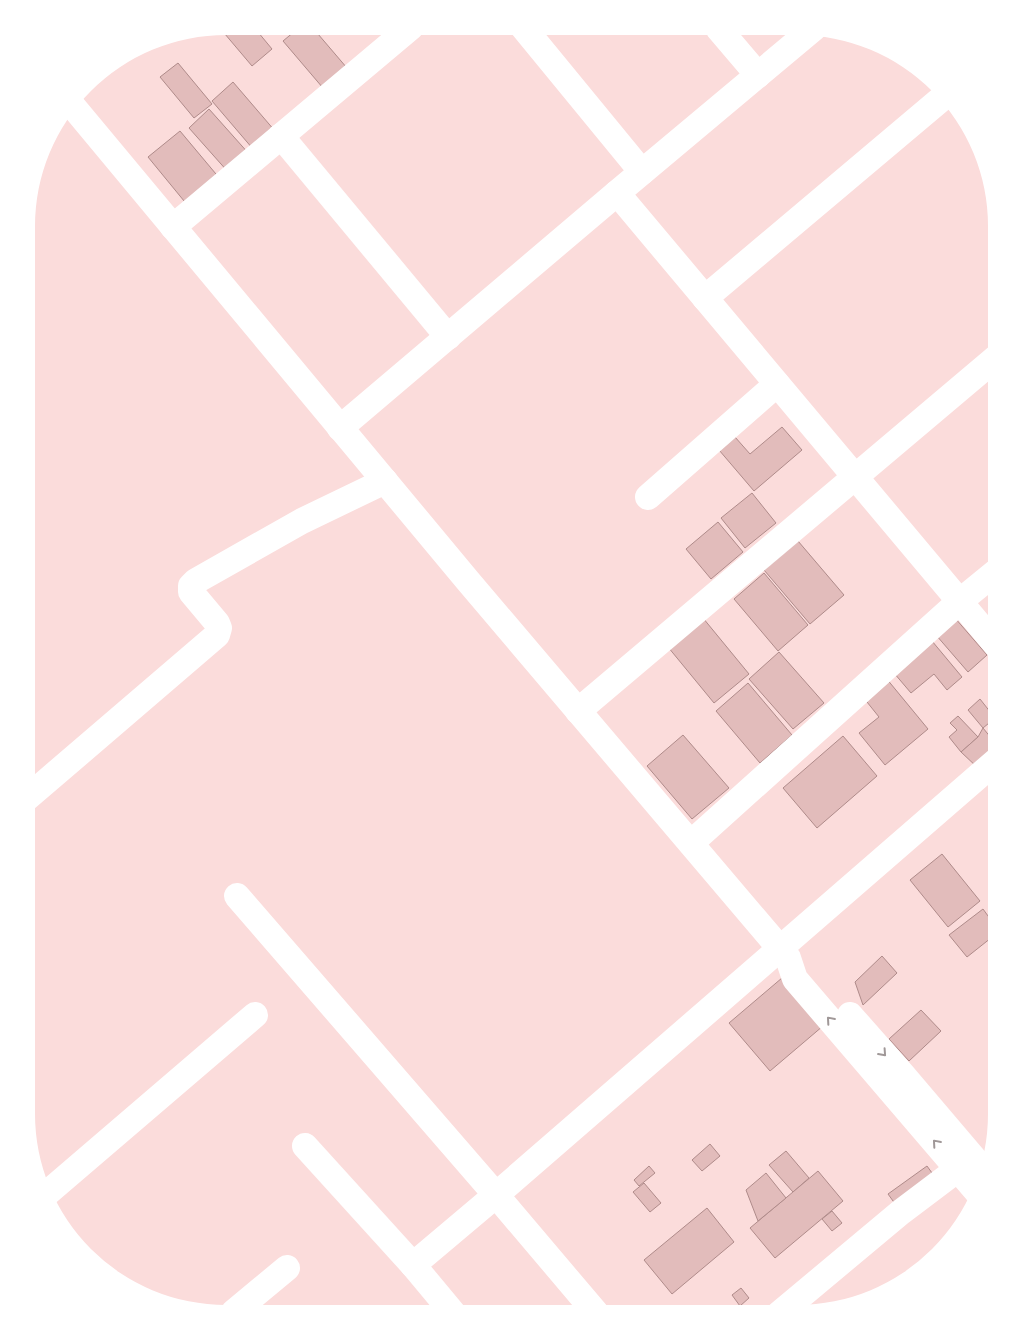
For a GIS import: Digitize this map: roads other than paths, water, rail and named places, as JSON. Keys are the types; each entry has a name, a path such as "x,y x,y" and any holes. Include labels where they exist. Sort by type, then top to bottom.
{"street":[{"path":"172,226 401,35"},
{"path":"530,35 642,172"},
{"path":"724,35 758,75"},
{"path":"340,428 806,35"},
{"path":"705,298 940,99"},
{"path":"75,109 340,428 784,953 795,979 973,1187"},
{"path":"281,136 448,337"},
{"path":"617,193 988,636"},
{"path":"578,711 988,365"},
{"path":"648,497 777,384"},
{"path":"35,791 217,635 219,628 217,623 191,592 191,586 196,581 302,520 385,481"},
{"path":"691,843 988,579"},
{"path":"413,1265 784,953 988,768"},
{"path":"237,896 589,1305"},
{"path":"784,953 805,966 903,1075 981,1167"},
{"path":"51,1189 255,1015"},
{"path":"305,1146 413,1265 446,1305"},
{"path":"790,1305 901,1212 958,1168"},
{"path":"242,1305 287,1268"}]}
